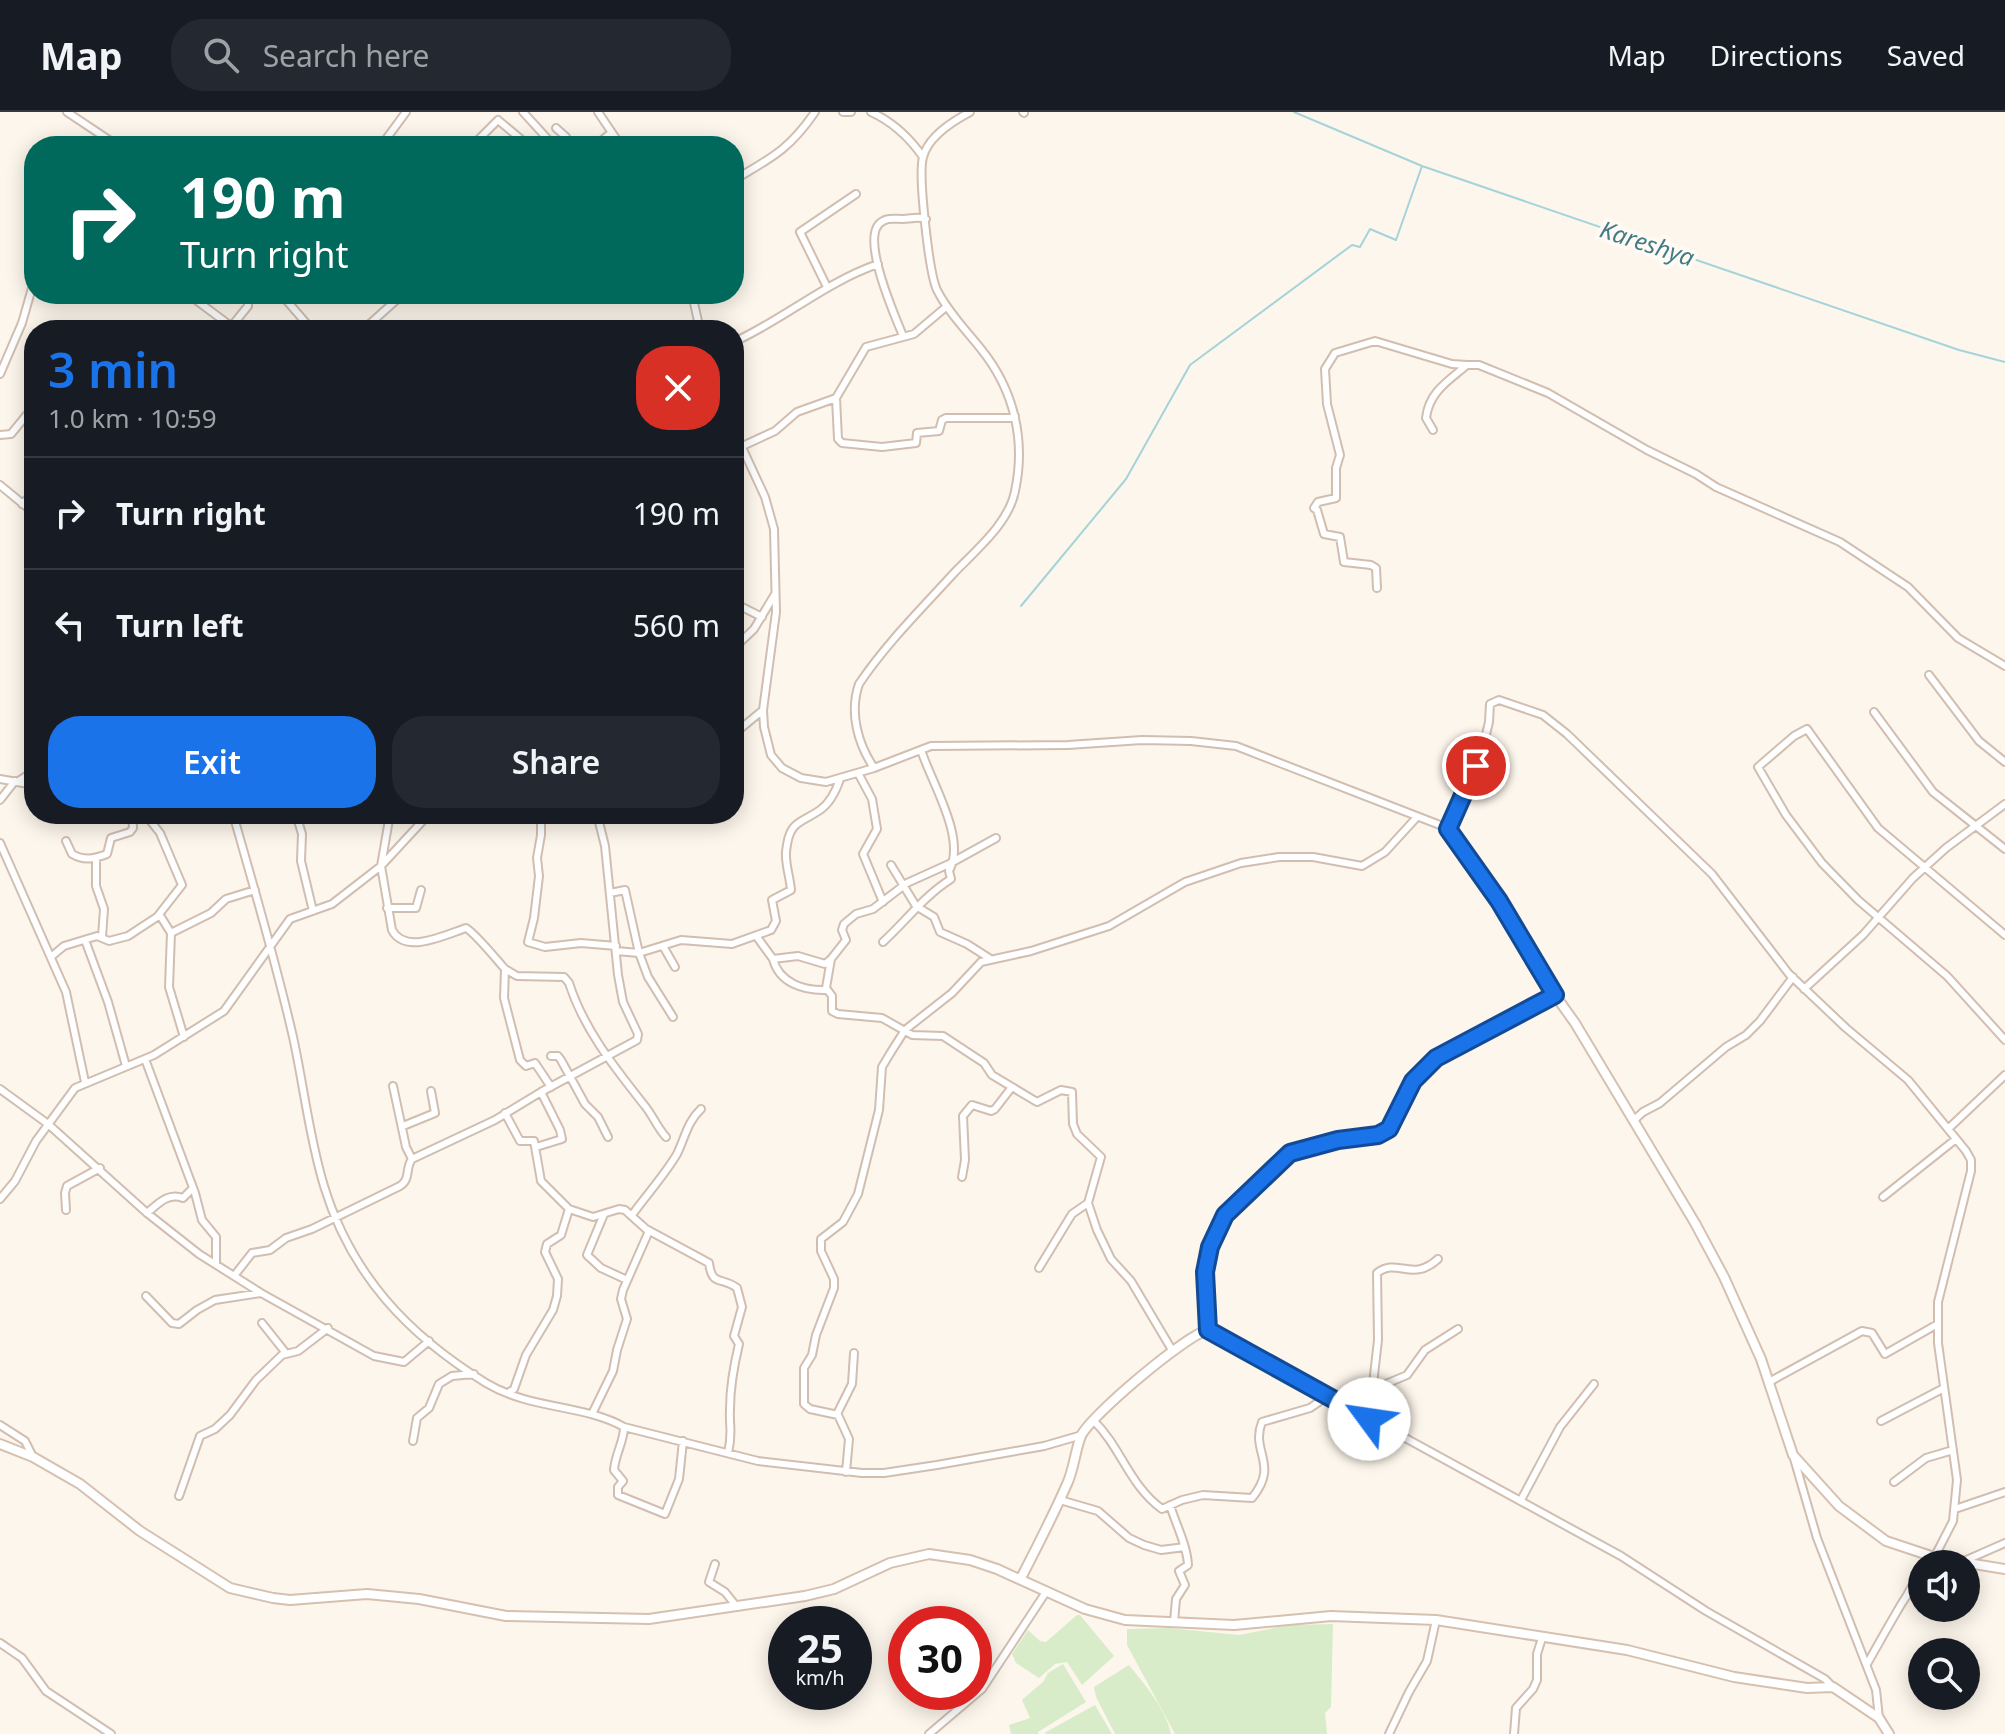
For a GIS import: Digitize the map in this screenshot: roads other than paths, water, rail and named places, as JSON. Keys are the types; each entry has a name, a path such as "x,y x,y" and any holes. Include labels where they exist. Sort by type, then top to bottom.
{"street":[{"path":"67,112 103,136"},
{"path":"388,136 406,112"},
{"path":"523,112 545,136"},
{"path":"598,112 613,136"},
{"path":"744,174 785,149 815,112"},
{"path":"843,112 851,112"},
{"path":"871,112 898,129 913,142 923,157 926,219 936,287 946,307 995,370 1015,416 1020,443 1015,493 998,525 859,684 855,694 858,737 874,768"},
{"path":"923,157 941,133 970,112"},
{"path":"482,136 498,120 517,136"},
{"path":"556,128 565,136"},
{"path":"607,136 611,133"},
{"path":"827,287 801,229 856,194"},
{"path":"903,336 887,299 878,264 876,228 881,221 917,216 926,219"},
{"path":"744,337 783,317 827,287 878,264"},
{"path":"0,374 27,304"},
{"path":"200,304 220,320"},
{"path":"237,320 248,304"},
{"path":"290,304 303,320"},
{"path":"374,320 392,304"},
{"path":"946,307 918,331 866,347 836,398 838,439 842,443 882,447 913,445 917,433 939,431 942,420 946,418 1015,416"},
{"path":"1377,588 1376,568 1344,562 1340,537 1324,534 1314,508 1318,502 1336,498 1336,468 1340,455 1327,404 1326,366 1337,351 1375,341 1452,364 1479,365 1548,393 1716,487 1840,542 1908,587 1962,641 2005,666"},
{"path":"1433,430 1426,418 1430,400 1467,365"},
{"path":"744,446 775,431 797,412 836,398"},
{"path":"0,435 11,434 24,418"},
{"path":"744,460 772,514 777,590 775,635 763,710 771,755 782,768 814,781 840,779 931,746 1068,745 1142,740 1226,744 1448,829 1499,901 1575,1023 1724,1277 1769,1382 1817,1538 1867,1664 1878,1700 1879,1718"},
{"path":"0,485 22,504"},
{"path":"744,638 754,629 777,590"},
{"path":"744,608 762,617"},
{"path":"1929,675 1979,741 2005,762"},
{"path":"1448,829 1482,751 1490,704 1499,700 1533,710 1552,720 1712,874 1793,977 1846,1028 1900,1073 1969,1155 1971,1171 1940,1289 1936,1325 1957,1480 1953,1521 1939,1550"},
{"path":"744,726 763,710"},
{"path":"1874,712 1933,792 2005,849"},
{"path":"2005,935 1878,828 1807,729 1760,764 1757,769 1806,843 1841,884 1947,976 2005,1040"},
{"path":"883,942 909,918 916,906 951,879 949,871 955,860 951,824 921,750"},
{"path":"858,773 872,799 877,829 867,843 863,857 883,902"},
{"path":"0,800 16,781 24,777"},
{"path":"0,779 24,783"},
{"path":"541,824 537,858 539,876 528,942 545,947 581,943 639,953 681,940 732,944 757,937 775,926 772,900 791,890 786,851 793,828 800,820 824,806 834,795 840,779"},
{"path":"1804,989 1879,919 1924,869 2005,804"},
{"path":"837,1414 810,1409 804,1404 804,1368 812,1355 816,1335 834,1288 834,1279 821,1251 821,1239 843,1222 858,1194 879,1110 882,1067 905,1030 952,993 981,962 1031,951 1109,926 1185,882 1241,863 1279,857 1313,857 1362,866 1385,852 1417,817"},
{"path":"66,841 72,854 84,859 96,859 107,854 111,838 130,832 133,824"},
{"path":"52,956 64,946 85,940 102,937 109,941 128,936 157,917 182,885 160,833 153,824"},
{"path":"236,824 272,947 316,1155 334,1216 363,1273 406,1324 474,1374 508,1393 548,1406 610,1419 624,1427 758,1461 846,1472 910,1470 1044,1446 1082,1435"},
{"path":"299,824 302,834 301,861 313,911"},
{"path":"388,824 381,866 387,908 397,939 421,941 466,928 505,969 517,976 564,977 588,1028 666,1137"},
{"path":"0,1199 15,1181 24,1160 70,1094 85,1082 145,1059 224,1011 290,919 332,904 381,866 420,824"},
{"path":"234,1276 252,1253 270,1250 286,1238 345,1214 405,1183 412,1159 495,1120 637,1040 638,1034 623,1002 599,824"},
{"path":"773,959 794,956 825,964 846,940 842,930 844,924 856,914 883,902 904,885 996,838"},
{"path":"0,843 66,992 85,1082"},
{"path":"96,859 96,886 104,909 102,937"},
{"path":"891,865 916,906 934,917 943,935 967,944 992,959"},
{"path":"171,933 211,913 226,899 255,890"},
{"path":"387,908 416,908 421,890"},
{"path":"610,893 625,890 639,953 648,977 673,1017"},
{"path":"157,917 161,917 171,933 169,987 184,1037"},
{"path":"757,937 788,981 807,989 827,990"},
{"path":"85,940 108,1002 126,1066"},
{"path":"663,946 675,967"},
{"path":"831,959 827,990 832,996 832,1011 882,1018 912,1035 943,1036 984,1063 992,1075 1037,1102 1061,1090 1072,1092 1072,1115 1077,1134 1101,1157 1088,1203 1104,1248 1131,1281 1172,1350"},
{"path":"505,969 504,998 520,1060 526,1066 535,1063 551,1087"},
{"path":"1633,1121 1660,1103 1726,1047 1746,1035 1793,977"},
{"path":"1208,1330 1205,1272 1210,1247 1225,1215 1234,1206 1290,1153 1338,1140 1378,1135 1389,1129 1413,1081 1436,1058 1555,995"},
{"path":"551,1056 558,1056 608,1137"},
{"path":"145,1059 202,1220 216,1237 216,1265"},
{"path":"1948,1129 2005,1075"},
{"path":"393,1086 406,1147 412,1159"},
{"path":"962,1177 965,1160 963,1116 972,1105 991,1111 995,1109 1012,1087"},
{"path":"0,1089 48,1124 147,1213 216,1265 261,1293 374,1356 401,1362 408,1360 429,1341"},
{"path":"403,1126 435,1113 431,1091"},
{"path":"536,1147 562,1139 541,1092"},
{"path":"632,1215 656,1185 677,1152 691,1121 701,1109"},
{"path":"505,1113 520,1141 534,1141 541,1181 569,1209 587,1216 619,1209 632,1215 649,1231 709,1263 713,1278 734,1285 739,1292 742,1307 734,1336 739,1344 733,1377 730,1407 732,1438 728,1453"},
{"path":"1883,1197 1956,1139"},
{"path":"66,1210 67,1186 100,1168"},
{"path":"147,1213 161,1200 171,1196 183,1198 192,1189"},
{"path":"1039,1268 1072,1214 1088,1203"},
{"path":"508,1393 514,1389 526,1355 553,1310 558,1279 545,1252 547,1244 561,1235 569,1209"},
{"path":"604,1214 587,1255 601,1268 627,1280"},
{"path":"592,1414 613,1371 627,1319 621,1299 649,1231"},
{"path":"1369,1419 1378,1340 1377,1273 1392,1267 1426,1270 1438,1259"},
{"path":"146,1296 172,1323 179,1324 215,1300 261,1293"},
{"path":"262,1323 285,1352"},
{"path":"1769,1382 1862,1331 1872,1333 1885,1354 1936,1325"},
{"path":"179,1496 200,1436 215,1429 230,1415 256,1380 285,1352 298,1351 328,1328"},
{"path":"1374,1389 1407,1375 1425,1350 1458,1329"},
{"path":"1021,1578 1060,1500 1082,1435 1093,1420 1172,1350 1208,1330"},
{"path":"1208,1330 1621,1556 1706,1611 1825,1679 1879,1718 1889,1734"},
{"path":"837,1414 852,1384 854,1353"},
{"path":"413,1441 417,1418 429,1408 439,1384 452,1376 474,1374"},
{"path":"1521,1500 1560,1427 1594,1384"},
{"path":"1881,1421 1944,1388"},
{"path":"1093,1420 1107,1436 1135,1483 1162,1509 1203,1495 1252,1498 1266,1472 1265,1458 1257,1438 1262,1422 1310,1408 1329,1395"},
{"path":"837,1414 849,1439 846,1472"},
{"path":"0,1425 25,1441 33,1457"},
{"path":"624,1427 624,1439 614,1464 614,1470 623,1481 618,1487 618,1495 665,1514 679,1479 683,1441"},
{"path":"0,1444 33,1457 80,1484 172,1552 243,1593 290,1600 367,1594 432,1601 506,1616 623,1620 737,1607 834,1589 890,1563 929,1554 970,1560 1021,1578 1103,1616 1234,1625 1331,1616 1436,1620 1664,1657 1734,1677 1807,1688 1833,1687"},
{"path":"1894,1482 1926,1458 1953,1450"},
{"path":"1793,1455 1854,1518 1886,1541 1909,1550"},
{"path":"1955,1509 2005,1492"},
{"path":"1060,1500 1098,1511 1129,1538 1144,1545 1161,1550 1185,1547"},
{"path":"1170,1505 1188,1565 1179,1573 1185,1585 1176,1599 1174,1622"},
{"path":"1980,1554 2005,1543"},
{"path":"715,1564 709,1582 725,1592 737,1607"},
{"path":"1980,1565 2005,1569"},
{"path":"1867,1664 1908,1590"},
{"path":"929,1734 982,1689 1046,1592"},
{"path":"1389,1734 1392,1723 1427,1661 1436,1620"},
{"path":"1514,1734 1516,1708 1537,1680 1537,1654 1542,1638"},
{"path":"0,1643 22,1658 46,1691 111,1734"}],"waterway":[{"name":"Kareshya","path":"1294,112 1422,166 1959,350 2005,362"},
{"path":"1021,606 1126,479 1190,365 1352,245 1360,247 1370,229 1396,240 1422,166"}]}
